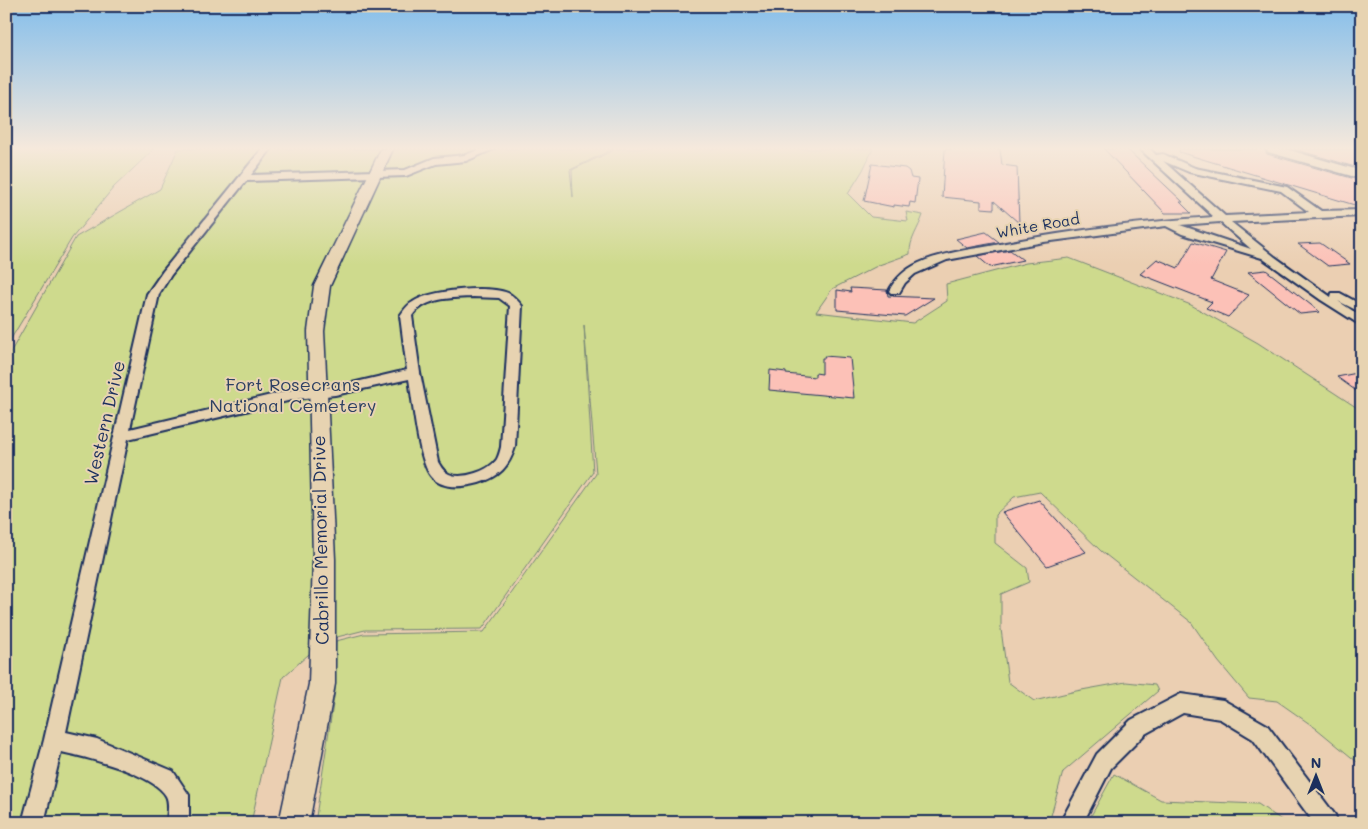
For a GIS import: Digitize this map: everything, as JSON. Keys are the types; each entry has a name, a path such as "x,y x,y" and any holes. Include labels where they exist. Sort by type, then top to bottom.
{"main road":[{"name":"Cabrillo Memorial Drive","path":"294,823 322,684 324,559 316,331 322,286 368,188"}],"street":[{"name":"Western Drive","path":"33,823 54,740 153,294 167,273 236,188"},
{"path":"1189,188 1222,219 1291,274 1326,290 1362,310"},
{"path":"1282,188 1319,215"},
{"name":"White Road","path":"895,291 898,282 911,272 936,260 1056,237 1167,223 1362,213"},
{"path":"1167,223 1186,232 1255,252 1362,322"},
{"path":"486,293 501,295 511,300 516,306 508,447 501,464 488,473 473,479 454,481 438,474 431,462 414,373 406,316 410,308 422,301 439,297 486,293"},
{"path":"121,436 296,394 335,391 414,373"},
{"path":"1071,823 1104,761 1138,727 1181,703 1223,710 1260,732 1327,823"},
{"path":"54,740 97,749 166,778 178,795 178,823"}],"green space":[{"path":"6,188 113,188 72,238 6,347"},
{"name":"Fort Rosecrans National Cemetery","path":"572,188 573,197 573,188 852,188 848,194 871,217 908,221 906,212 923,215 913,239 910,254 879,265 832,289 816,312 913,323 947,301 946,284 1026,263 1069,258 1191,305 1258,343 1362,411 1362,766 1317,729 1277,701 1249,698 1218,661 1191,622 1101,551 1040,492 1014,497 995,515 995,543 1027,568 1029,582 1001,594 1001,629 1008,682 1034,701 1126,682 1155,685 1158,691 1063,772 1049,823 315,823 335,691 336,641 364,634 484,632 596,474 584,325 593,472 482,629 365,630 325,640 283,677 251,823 6,823 6,360 76,237 160,189"},
{"path":"1114,774 1161,800 1258,804 1286,823 1087,823"}],"building":[{"path":"867,188 917,188 915,203 910,202 909,207 894,205 894,207 864,201"},
{"path":"943,188 1018,188 1019,223 994,201 994,209 981,208 981,201 942,197"},
{"path":"1141,188 1168,188 1183,202 1180,202 1191,213 1165,213"},
{"path":"1297,188 1362,188 1362,201 1358,206"},
{"path":"986,232 999,242 967,248 956,239"},
{"path":"1193,242 1226,252 1211,280 1249,295 1228,317 1206,308 1212,302 1140,274 1157,259 1178,268"},
{"path":"1320,243 1350,264 1328,266 1298,244"},
{"path":"1010,250 1023,260 990,267 977,256"},
{"path":"1266,270 1320,312 1300,314 1248,272"},
{"path":"850,288 887,290 888,296 934,298 905,316 837,310 837,290 851,292"},
{"path":"824,356 850,358 854,398 769,390 770,370 815,377 815,373 822,374 822,358 825,358"},
{"path":"1362,372 1362,395 1337,377"},
{"path":"1039,500 1086,552 1047,566 1002,512"}]}
